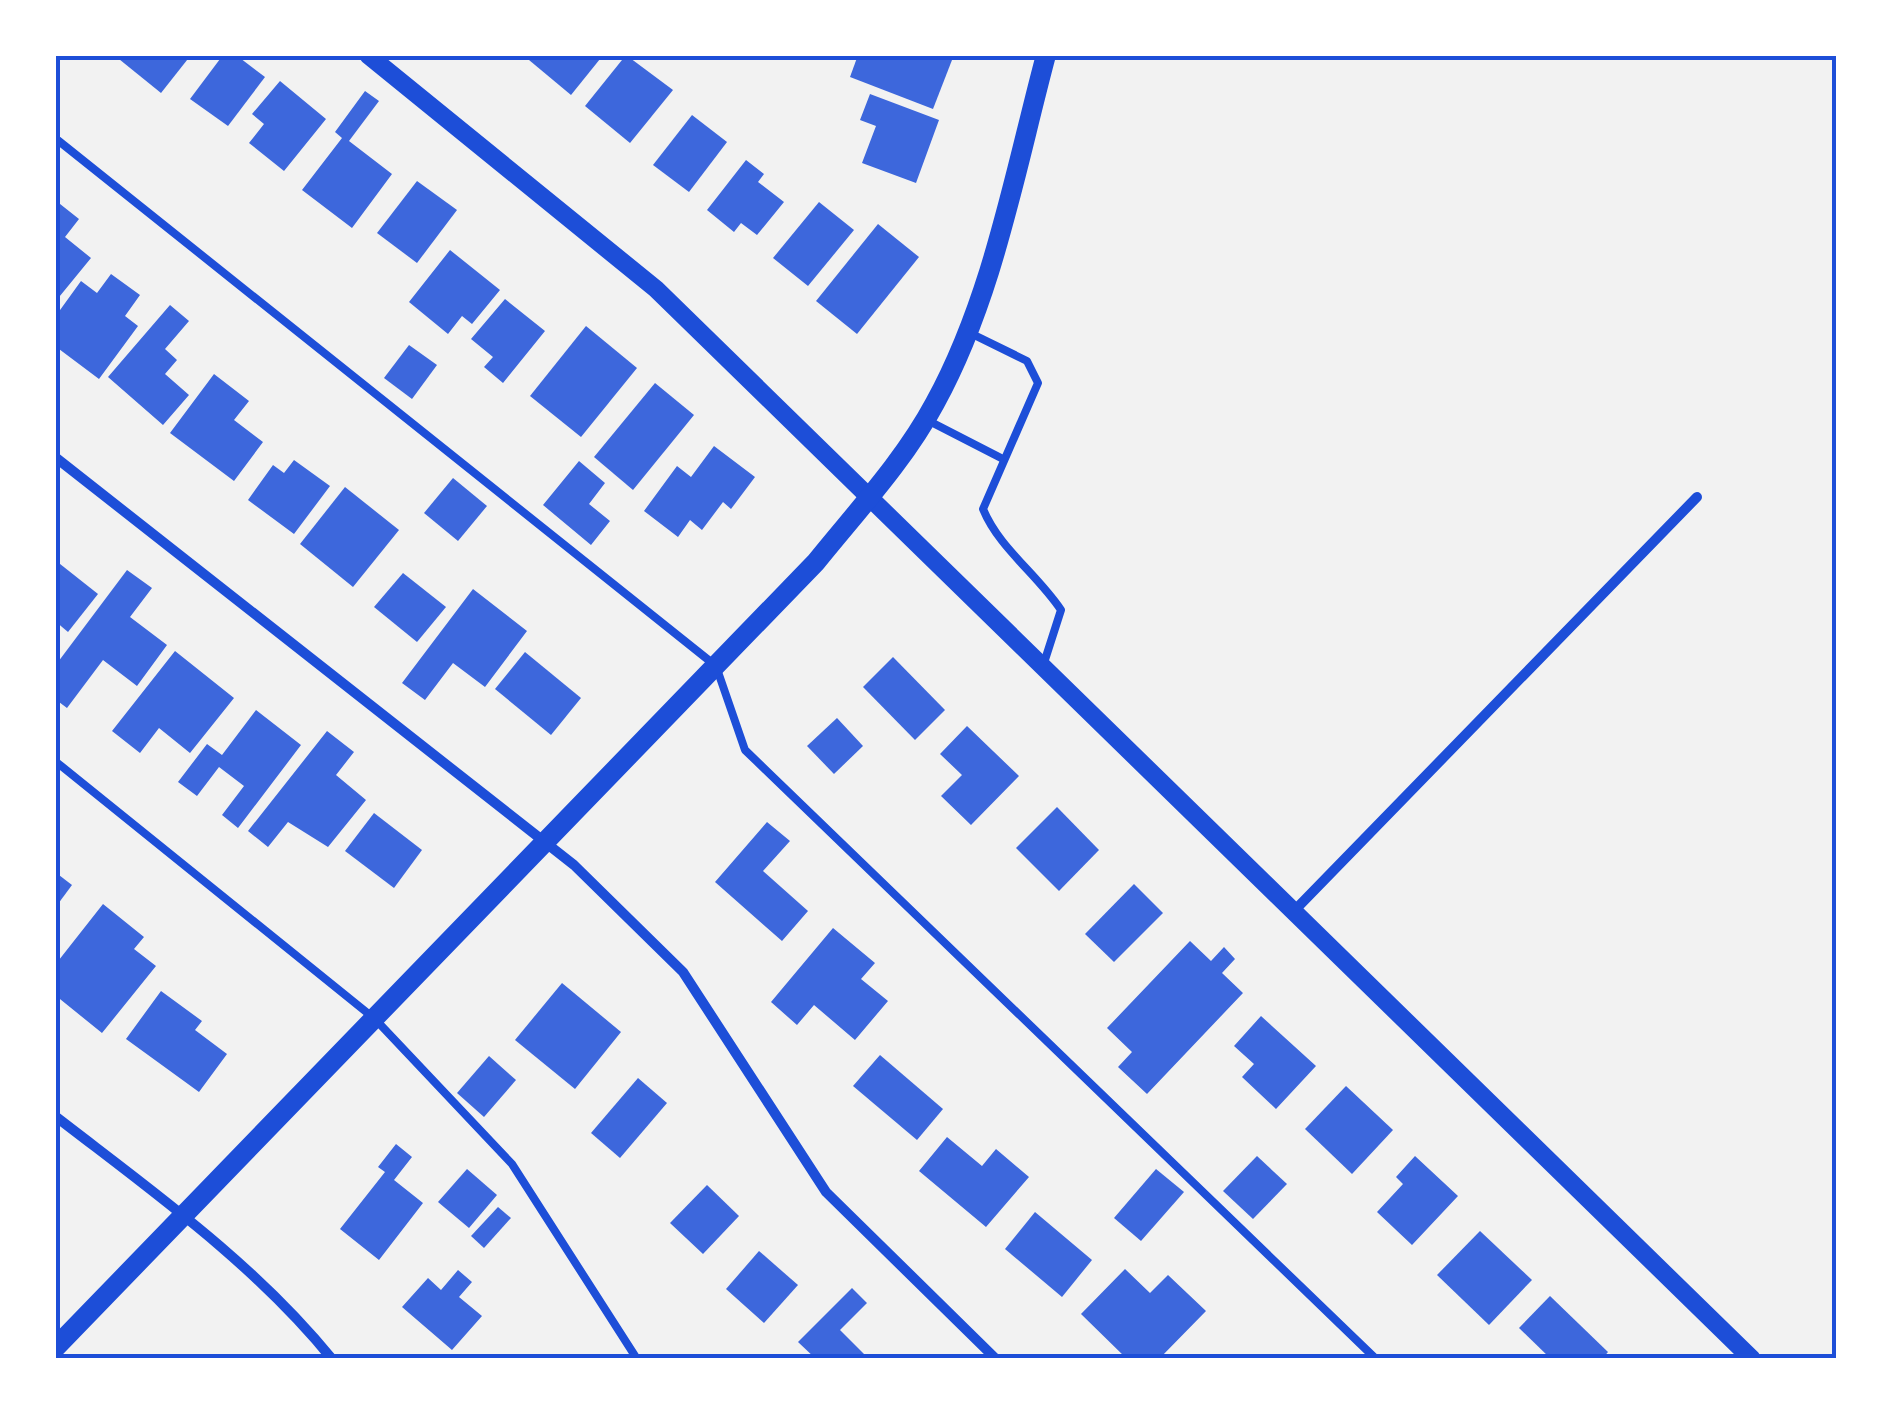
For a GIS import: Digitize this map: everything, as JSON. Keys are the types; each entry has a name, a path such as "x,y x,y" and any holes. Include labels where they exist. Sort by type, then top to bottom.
{"main road":[{"path":"55,1348 816,562 868,497 925,419 968,332 1046,55"}],"street":[{"path":"368,55 608,246 1752,1359"},
{"path":"55,458 545,843 683,972 826,1192 996,1359"},
{"path":"1294,910 1697,498"},
{"path":"55,1116 184,1216 299,1319 332,1359"}],"lane":[{"path":"55,138 716,666 744,750 1376,1359"},
{"path":"968,332 1027,362 1038,383 983,509 993,533 1040,579 1061,610 1043,666"},
{"path":"925,419 1003,459"},
{"path":"55,761 375,1019 512,1164 637,1359"}],"building":[{"path":"114,55 191,55 161,93"},
{"path":"223,55 236,55 265,77 228,126 190,99"},
{"path":"533,55 595,55 600,59 571,95 529,60"},
{"path":"626,55 673,90 630,143 585,106"},
{"path":"858,55 939,55 952,60 933,109 850,77"},
{"path":"280,81 326,119 284,171 249,143 264,124 252,114"},
{"path":"365,91 379,101 349,141 392,174 352,228 302,190 342,138 335,132"},
{"path":"870,94 939,120 916,183 862,163 876,126 860,120"},
{"path":"692,115 727,142 689,192 653,165"},
{"path":"746,160 764,174 758,182 784,202 757,235 741,223 734,232 707,210"},
{"path":"417,181 457,210 417,263 377,233"},
{"path":"55,200 79,219 65,237 91,258 55,302"},
{"path":"819,202 854,230 808,286 773,258"},
{"path":"878,224 919,257 857,334 816,301"},
{"path":"450,250 500,290 472,324 462,316 448,334 409,302"},
{"path":"111,274 140,295 125,316 138,326 99,379 55,346 55,317 81,281 97,293"},
{"path":"505,299 545,331 503,383 484,367 493,357 471,339"},
{"path":"170,305 189,321 165,349 177,360 165,374 189,395 163,425 108,377"},
{"path":"586,326 637,368 581,437 530,396"},
{"path":"409,345 437,365 412,399 384,378"},
{"path":"214,374 249,401 234,420 263,442 234,481 170,433"},
{"path":"655,383 694,415 633,490 594,457"},
{"path":"714,446 755,477 731,509 723,502 702,530 690,520 678,537 644,511 677,466 691,477"},
{"path":"294,460 330,486 294,534 248,500 273,465 284,473"},
{"path":"579,461 605,483 589,504 610,521 591,545 543,505"},
{"path":"453,478 487,506 458,541 424,513"},
{"path":"345,487 399,530 353,587 300,544"},
{"path":"55,560 98,594 68,632 55,621"},
{"path":"127,570 152,588 130,617 167,645 137,686 103,660 67,708 55,699 55,666"},
{"path":"403,573 446,607 417,642 374,607"},
{"path":"473,589 527,631 485,687 453,663 425,700 402,683"},
{"path":"175,651 234,698 190,753 159,728 140,753 112,731"},
{"path":"525,652 581,698 551,735 495,689"},
{"path":"893,657 945,710 915,740 863,687"},
{"path":"256,710 301,745 238,828 222,815 244,786 219,767 197,796 178,782 207,744 222,755"},
{"path":"837,718 863,746 834,774 807,746"},
{"path":"967,726 1019,776 971,825 941,796 962,775 940,754"},
{"path":"327,731 354,752 336,775 366,800 328,847 288,822 268,847 248,831"},
{"path":"1057,807 1099,850 1059,891 1016,848"},
{"path":"374,813 422,850 394,888 345,851"},
{"path":"767,822 790,841 763,871 808,911 782,941 715,882"},
{"path":"55,872 72,885 55,908"},
{"path":"1134,884 1163,913 1114,962 1085,934"},
{"path":"103,904 144,937 134,949 156,966 102,1033 55,995 55,965"},
{"path":"833,928 875,963 861,979 888,1001 855,1040 814,1005 797,1025 771,1002"},
{"path":"1190,941 1211,961 1224,947 1235,959 1222,973 1243,993 1147,1094 1118,1067 1132,1052 1107,1028"},
{"path":"562,983 621,1032 575,1089 515,1040"},
{"path":"161,991 202,1021 195,1030 227,1054 199,1092 126,1039"},
{"path":"1261,1016 1316,1066 1276,1109 1242,1077 1254,1064 1234,1046"},
{"path":"880,1055 943,1109 917,1140 853,1086"},
{"path":"489,1056 516,1080 484,1117 457,1093"},
{"path":"638,1078 667,1103 620,1158 591,1133"},
{"path":"1346,1086 1393,1130 1352,1174 1305,1129"},
{"path":"947,1137 982,1166 996,1149 1029,1177 986,1227 919,1171"},
{"path":"396,1144 412,1157 394,1180 423,1203 379,1260 340,1229 385,1172 378,1167"},
{"path":"1257,1156 1287,1184 1253,1219 1223,1191"},
{"path":"1415,1156 1458,1196 1412,1245 1377,1212 1403,1184 1396,1177"},
{"path":"467,1169 497,1195 469,1228 438,1202"},
{"path":"1156,1169 1184,1192 1141,1241 1114,1218"},
{"path":"707,1185 739,1216 703,1254 670,1223"},
{"path":"498,1207 511,1218 484,1248 471,1236"},
{"path":"1035,1212 1092,1260 1062,1297 1005,1249"},
{"path":"1480,1231 1532,1280 1489,1325 1437,1275"},
{"path":"759,1251 798,1285 764,1323 726,1289"},
{"path":"1125,1269 1150,1293 1168,1275 1206,1311 1159,1359 1127,1359 1081,1314"},
{"path":"458,1270 472,1282 459,1297 482,1316 452,1350 402,1307 428,1278 441,1290"},
{"path":"852,1288 867,1303 840,1330 869,1359 816,1359 798,1342"},
{"path":"1550,1296 1608,1352 1602,1359 1551,1359 1519,1328"}]}
